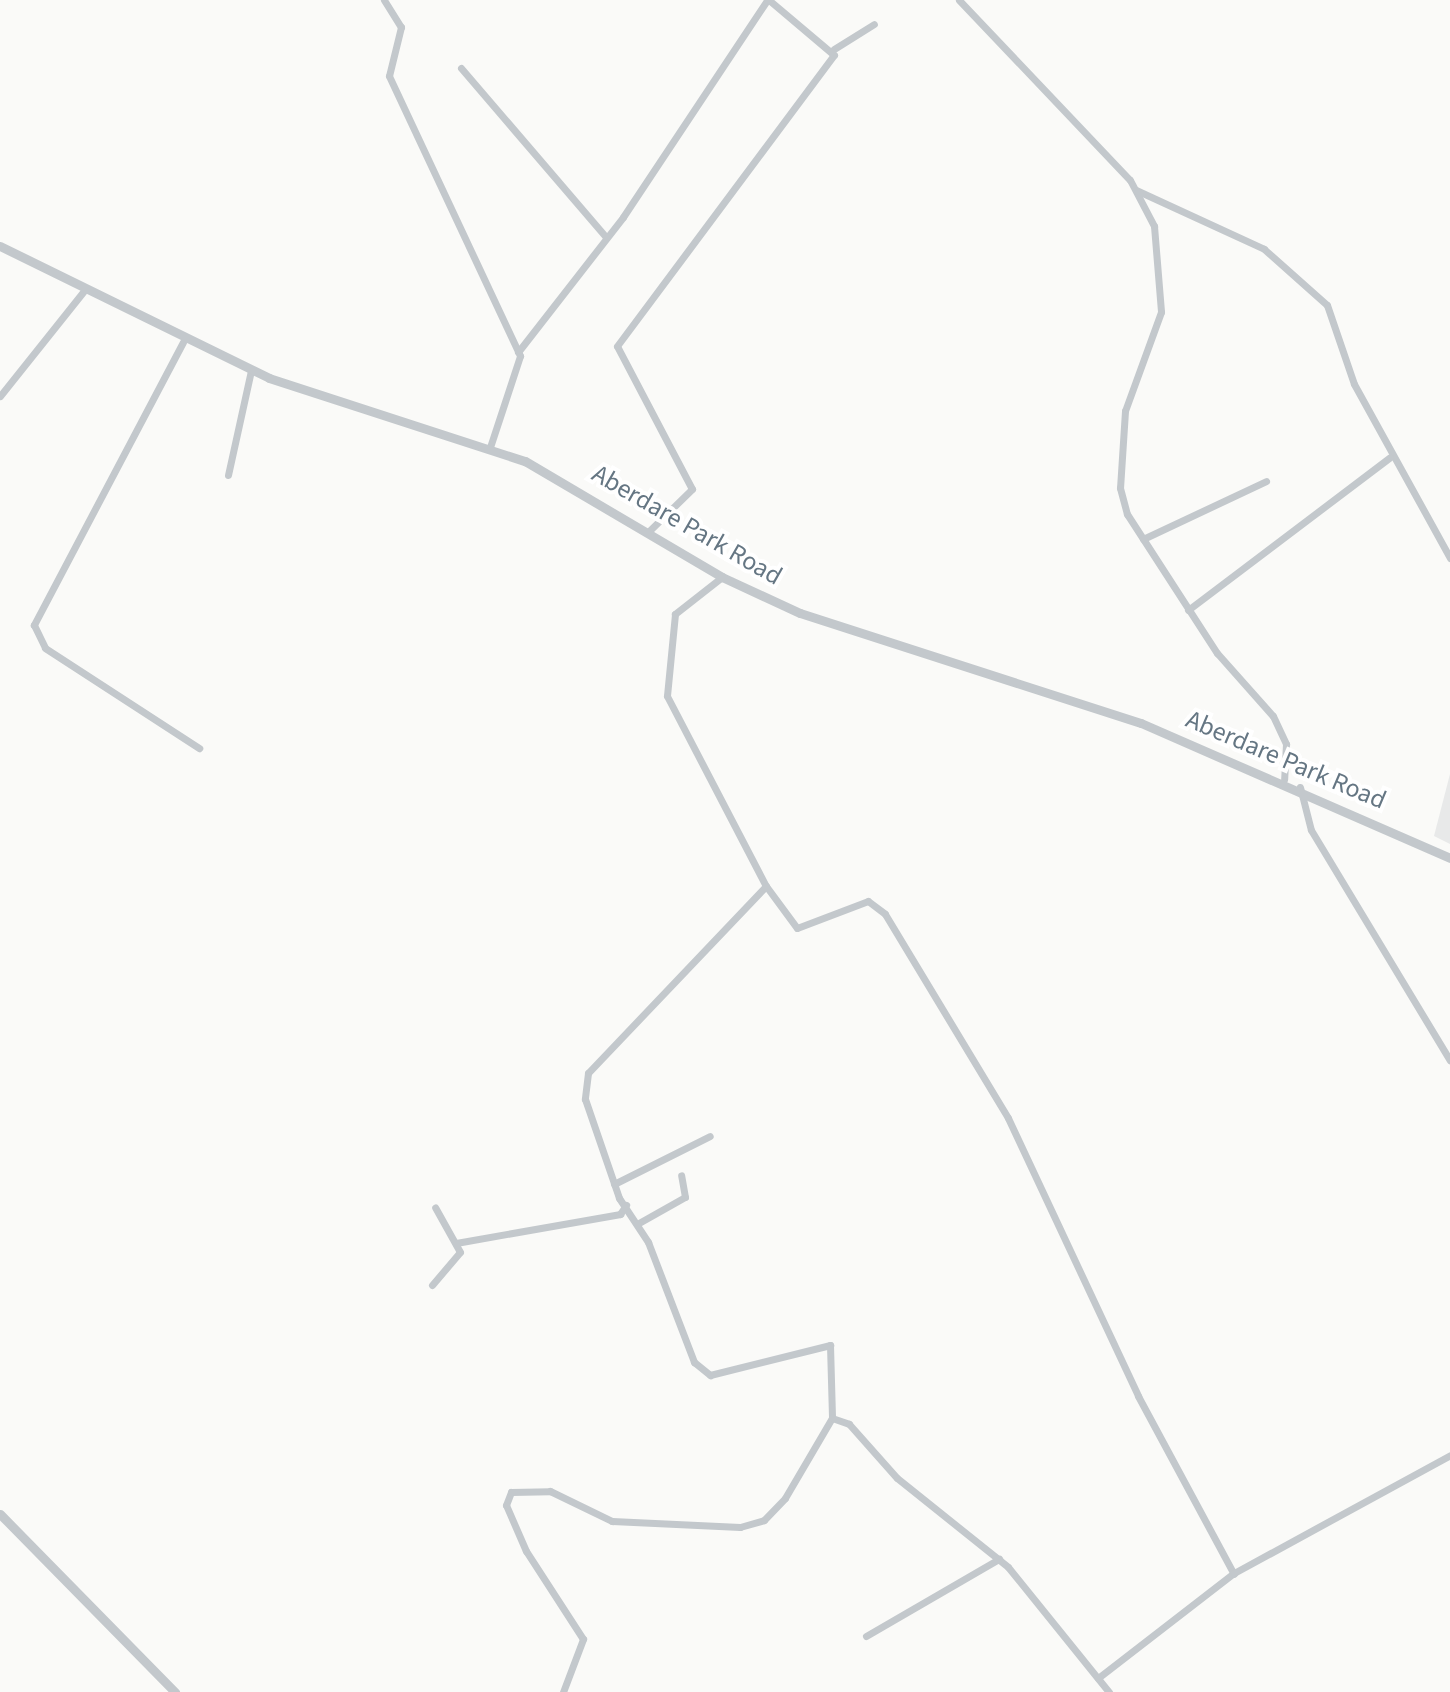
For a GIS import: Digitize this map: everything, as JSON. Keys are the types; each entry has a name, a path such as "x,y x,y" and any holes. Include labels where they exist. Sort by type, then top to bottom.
{"street":[{"path":"384,0 401,27 389,76 518,352 518,379 490,447"},
{"path":"518,352 606,237 768,0 834,49"},
{"path":"959,0 1136,190 1154,226 1162,285 1155,336 1119,440 1120,488 1143,539 1188,610 1273,716 1286,744 1284,779"},
{"path":"647,533 692,489 658,412 617,346 834,49 874,24"},
{"path":"461,68 606,237"},
{"path":"1136,190 1264,249 1309,284 1327,305 1390,457 1450,558"},
{"name":"Aberdare Park Road","path":"0,246 183,342 251,370 490,447 569,483 722,577 800,613 1007,677 1284,779 1450,858"},
{"path":"0,396 83,292"},
{"path":"183,342 34,625 45,648 199,748"},
{"path":"228,475 251,370"},
{"path":"1188,610 1390,457"},
{"path":"1143,539 1266,481"},
{"path":"722,577 675,614 667,696 766,886 797,928 868,901 885,914 1008,1118 1144,1408 1234,1574"},
{"path":"1300,787 1297,798 1311,830 1450,1060"},
{"path":"563,1692 583,1639 526,1551 506,1505 511,1492 550,1491 612,1521 740,1527 764,1520 785,1498 832,1418 830,1345 710,1375 700,1369 637,1224 614,1184 585,1099 588,1073 766,886"},
{"path":"614,1184 710,1136"},
{"path":"637,1224 685,1197 681,1175"},
{"path":"456,1243 620,1214 626,1205"},
{"path":"432,1285 460,1252 435,1207"},
{"path":"832,1418 849,1424 897,1478 999,1559 1067,1631 1109,1692"},
{"path":"1098,1678 1234,1574 1450,1455"},
{"path":"0,1514 175,1692"},
{"path":"866,1636 999,1559"}],"shaded area":[{"path":"1450,774 1450,844 1434,836"}]}
